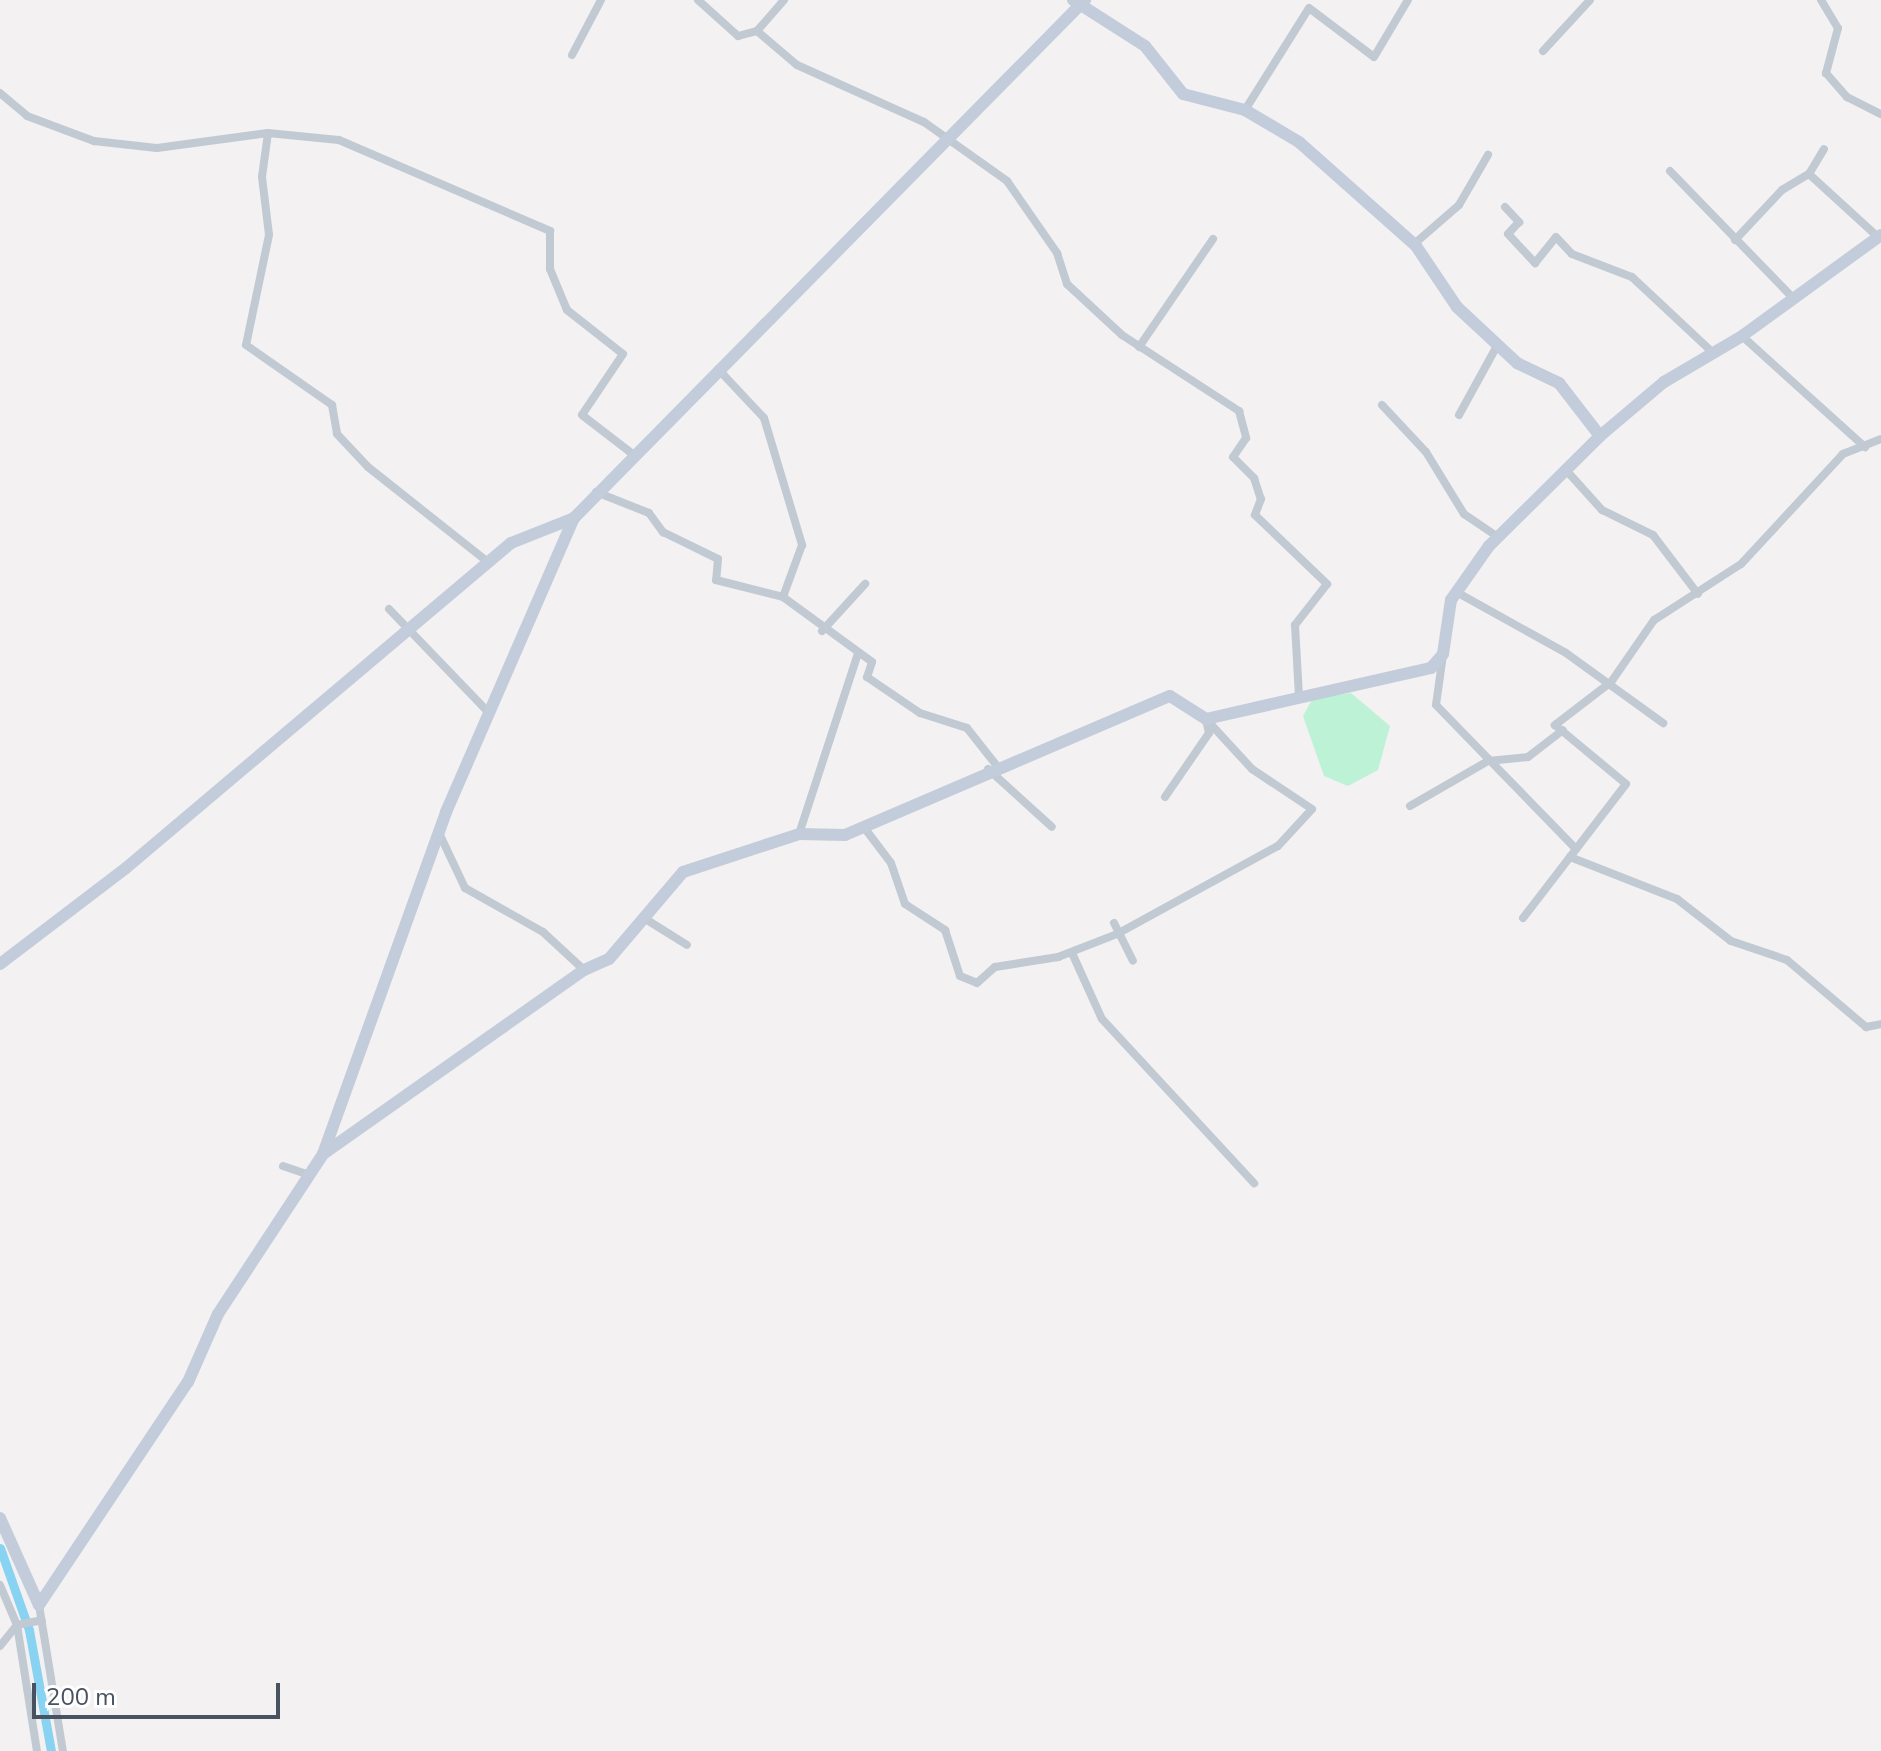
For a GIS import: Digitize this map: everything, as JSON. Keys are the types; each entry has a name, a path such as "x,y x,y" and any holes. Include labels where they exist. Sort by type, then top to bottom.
{"street":[{"path":"572,55 601,0"},
{"path":"698,0 738,36 757,31 784,0"},
{"path":"708,8 714,0"},
{"path":"1245,110 1309,8 1374,57 1408,0"},
{"path":"1543,51 1590,0"},
{"path":"1821,0 1838,28 1826,73 1847,97 1881,114"},
{"path":"323,1154 439,833 574,518 596,491 717,369 950,141 1079,2 1145,46 1183,94 1245,110 1299,142 1413,245 1457,307 1498,344 1559,383 1600,436"},
{"path":"757,31 797,65 864,90 950,141 1007,181 1057,253 1067,284 1139,347 1239,411 1246,438 1233,457 1254,478 1261,499 1255,515 1327,584 1295,625 1299,696"},
{"path":"0,93 27,116 94,141 157,148 268,133 339,140 550,231 550,269 567,310 623,354 582,415 634,455"},
{"path":"268,133 262,177 269,235 246,345 332,405 337,434 368,467 489,563"},
{"path":"1735,240 1782,190 1809,174 1824,149"},
{"path":"1413,245 1459,205 1488,155"},
{"path":"1670,171 1793,298"},
{"path":"1809,174 1880,236 1742,336 1710,350 1600,436 1498,537 1460,594 1451,600 1436,705 1573,853 1677,899 1731,941 1787,960 1866,1027 1881,1024"},
{"path":"1505,207 1519,222 1508,234 1535,263 1556,237 1572,254 1632,277 1710,350"},
{"path":"1139,347 1213,239"},
{"path":"1742,336 1865,447"},
{"path":"1459,415 1498,344"},
{"path":"717,369 764,418 802,545 783,597"},
{"path":"1382,405 1426,452 1464,514 1498,537"},
{"path":"1523,918 1626,784 1555,725 1611,682 1654,620 1741,564 1843,454 1881,439"},
{"path":"1566,470 1602,510 1653,535 1698,594"},
{"path":"596,491 649,513 663,532 718,559 716,580 783,597 822,631 872,662 867,677 920,713 967,728 992,767 1052,827"},
{"path":"0,964 511,543 574,518"},
{"path":"822,631 865,584"},
{"path":"1460,594 1611,682 1663,723"},
{"path":"389,609 489,713"},
{"path":"799,834 858,654"},
{"path":"1206,719 1414,673 1443,654"},
{"path":"39,1605 188,1382 218,1314 306,1174 323,1154 584,970 609,959 647,920 683,872 799,834 845,835 863,826 992,767 1170,696 1206,719 1252,769 1312,809 1278,846 1117,934 1072,953 995,967 977,983 960,976 945,930 905,904 891,863 863,826"},
{"path":"1165,797 1209,733 1206,719"},
{"path":"1410,806 1488,761 1528,757 1563,730"},
{"path":"439,833 465,888 543,932 584,970"},
{"path":"647,920 687,945"},
{"path":"1114,923 1133,961"},
{"path":"1072,953 1102,1019 1254,1183"},
{"path":"283,1166 306,1174"},
{"path":"0,1518 39,1605 63,1751"},
{"path":"0,1585 17,1625 37,1751"},
{"path":"0,1646 17,1625 42,1620"}],"green space":[{"path":"1351,693 1390,726 1378,770 1348,786 1324,776 1303,716 1313,698"}],"waterway":[{"path":"0,1548 29,1630 51,1751"}]}
